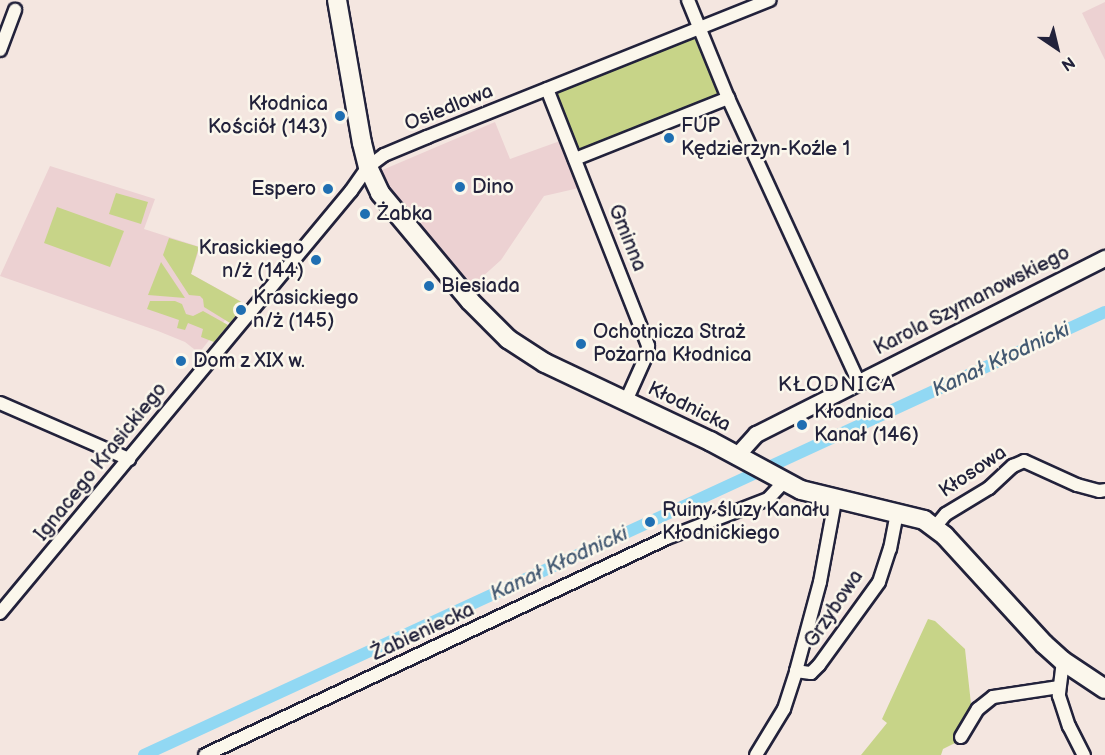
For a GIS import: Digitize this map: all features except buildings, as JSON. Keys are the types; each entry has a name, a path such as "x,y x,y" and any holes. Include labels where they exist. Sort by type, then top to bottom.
{"main road":[{"name":"Kłodnicka","path":"337,0 368,168 380,193 470,301 508,339 545,363 710,441 780,480 835,501 924,520 934,527 1017,617 1062,661 1105,689"}],"street":[{"path":"688,0 728,98 858,381"},
{"name":"Osiedlowa","path":"368,168 384,155 770,0"},
{"path":"0,50 15,10"},
{"name":"Gminna","path":"547,89 648,346 647,354 626,401"},
{"path":"575,159 728,98"},
{"name":"Ignacego Krasickiego","path":"0,613 368,168"},
{"name":"Karola Szymanowskiego","path":"736,456 756,434 1105,258"},
{"path":"0,403 129,459"},
{"name":"Kłosowa","path":"934,527 946,514 989,488 1013,466 1024,461 1077,485 1099,491 1105,490"},
{"name":"Żabieniecka","path":"205,755 666,538 768,499 780,480"},
{"name":"Grzybowa","path":"756,755 784,709 796,671 820,582 835,501"},
{"name":"Grzybowa","path":"796,671 811,673 819,665 879,582 890,549 897,513"},
{"path":"1062,661 1059,687 1069,726 1084,755"},
{"path":"961,736 978,709 993,697 1059,687"}],"shaded area":[{"path":"1105,2 1105,60 1082,13"},
{"path":"495,122 510,159 560,141 579,188 544,196 501,260 471,287 394,196 380,171"},
{"path":"50,166 155,199 144,229 200,247 191,274 240,301 199,353 185,342 158,331 0,276"}],"green space":[{"path":"694,37 719,96 578,152 556,98 558,91"},
{"path":"116,193 148,202 141,224 109,214"},
{"path":"57,207 124,231 110,267 44,243"},
{"path":"169,238 199,247 191,274 245,304 230,323 204,307 200,296 189,295 163,255"},
{"path":"161,262 185,298 148,295"},
{"path":"150,301 175,301 182,304 186,314 193,316 203,311 228,325 214,342 201,337 203,329 188,323 185,330 177,328 179,320 147,309"},
{"path":"928,619 935,621 965,649 971,704 955,743 943,749 941,755 861,755 887,723 882,719"}],"waterway":[{"name":"Kanał Kłodnicki","path":"144,755 1105,312"}],"place":[{"name":"Kłodnica Kościół (143)","path":"340,116"},
{"name":"FUP Kędzierzyn-Koźle 1","path":"669,138"},
{"name":"Dino","path":"460,187"},
{"name":"Espero","path":"328,189"},
{"name":"Żabka","path":"365,214"},
{"name":"Krasickiego n/ż (144)","path":"316,260"},
{"name":"Biesiada","path":"429,286"},
{"name":"Krasickiego n/ż (145)","path":"241,310"},
{"name":"Ochotnicza Straż Pożarna Kłodnica","path":"581,344"},
{"name":"Dom z XIX w.","path":"181,361"},
{"name":"Kłodnica Kanał (146)","path":"802,425"},
{"name":"Ruiny śluzy Kanału Kłodnickiego","path":"650,522"}],"district":[{"name":"KŁODNICA","path":"837,385"}]}
